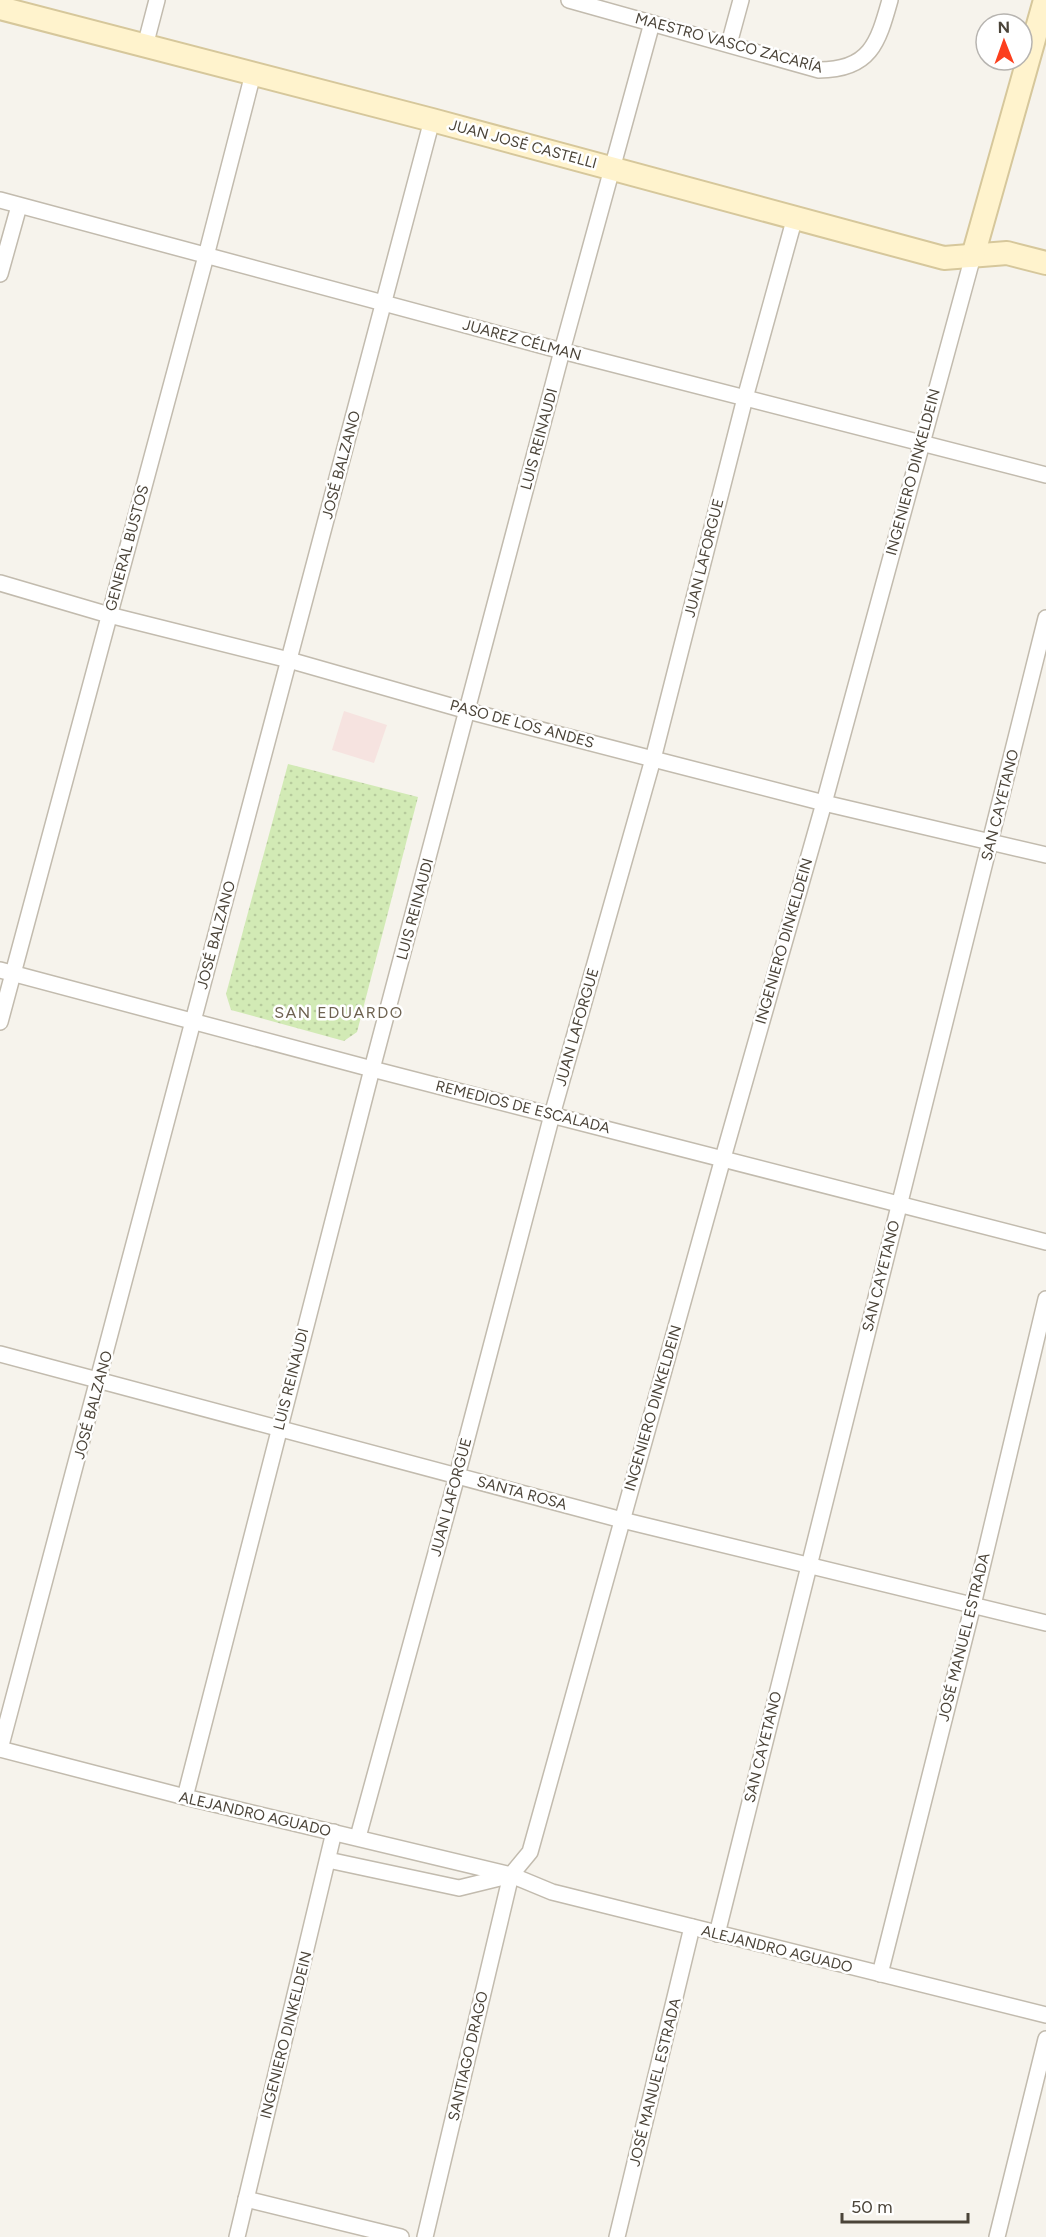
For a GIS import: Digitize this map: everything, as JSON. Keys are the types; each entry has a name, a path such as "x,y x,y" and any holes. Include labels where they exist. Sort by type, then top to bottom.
{"main road":[{"name":"INGENIERO DINKELDEIN","path":"973,256 1045,0"},
{"name":"JUAN JOSÉ CASTELLI","path":"0,8 432,120 944,258 1007,253 1046,263"}],"street":[{"path":"145,46 157,0"},
{"path":"729,44 741,0"},
{"name":"MAESTRO VASCO ZACARÍA","path":"578,1 819,70 837,70 855,65 869,53 880,36 890,0"},
{"name":"LUIS REINAUDI","path":"186,1797 372,1069 562,351 652,23"},
{"name":"GENERAL BUSTOS","path":"0,1022 7,972 109,615 206,256 252,74"},
{"name":"JOSÉ BALZANO","path":"0,1749 432,120"},
{"name":"JUAREZ CÉLMAN","path":"0,200 562,351 1046,475"},
{"path":"0,274 19,206"},
{"name":"JUAN LAFORGUE","path":"358,1837 457,1476 552,1115 653,759 745,398 795,217"},
{"name":"INGENIERO DINKELDEIN","path":"511,1875 530,1852 824,803 973,256"},
{"name":"PASO DE LOS ANDES","path":"0,583 109,615 289,660 468,711 824,803 1046,855"},
{"name":"SAN CAYETANO","path":"717,1934 898,1205 992,842 1046,618"},
{"name":"REMEDIOS DE ESCALADA","path":"7,972 372,1069 1046,1242"},
{"name":"JOSÉ MANUEL ESTRADA","path":"880,1974 973,1605 1046,1299"},
{"name":"SANTA ROSA","path":"0,1354 622,1520 1046,1623"},
{"name":"ALEJANDRO AGUADO","path":"0,1749 186,1797 511,1875 552,1892 1046,2015"},
{"name":"INGENIERO DINKELDEIN","path":"237,2237 334,1832"},
{"name":"ALEJANDRO AGUADO","path":"328,1860 459,1888 511,1875"},
{"name":"SANTIAGO DRAGO","path":"425,2237 511,1875"},
{"name":"JOSÉ MANUEL ESTRADA","path":"617,2237 692,1927"},
{"path":"997,2237 1046,2039"},
{"path":"246,2199 401,2237"}],"shaded area":[{"path":"344,711 387,725 374,763 332,750"}],"green space":[{"path":"288,764 418,797 357,1032 344,1041 231,1010 226,994"}],"district":[{"name":"SAN EDUARDO","path":"339,1012"}]}
